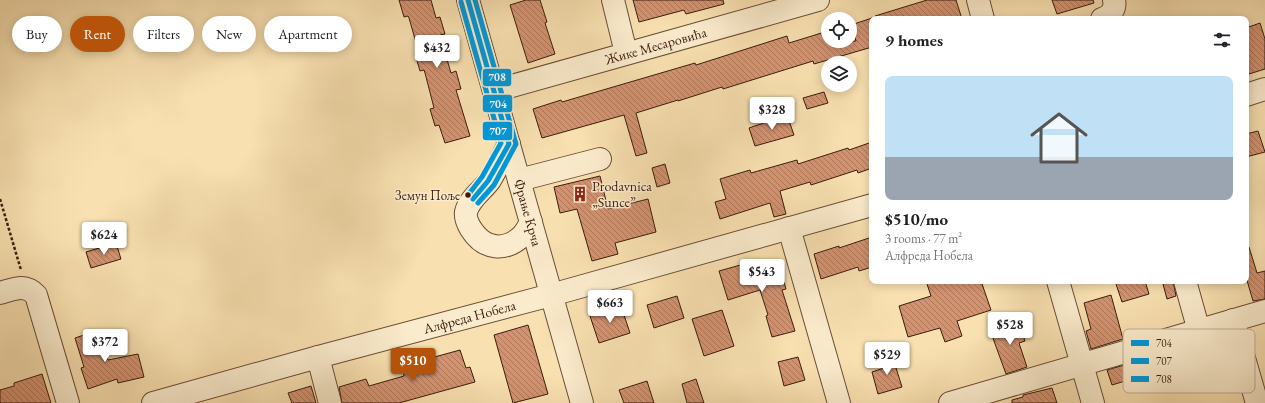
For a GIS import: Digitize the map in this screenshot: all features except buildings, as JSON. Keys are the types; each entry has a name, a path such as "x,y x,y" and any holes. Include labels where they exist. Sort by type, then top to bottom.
{"street":[{"name":"Фрање Крча","path":"468,0 582,403"},
{"path":"613,0 626,53"},
{"name":"Жике Месаровића","path":"494,91 818,0"},
{"path":"978,0 982,16"},
{"path":"1108,16 1112,12 1115,5 1114,0"},
{"path":"1249,94 1265,89"},
{"path":"509,144 488,181 468,206 466,217 470,228 480,240 489,246 500,247 514,242 524,234 531,222"},
{"path":"519,180 600,159"},
{"name":"Алфреда Нобела","path":"153,403 551,295 869,206"},
{"path":"789,228 839,403"},
{"path":"1059,284 1093,403"},
{"path":"1186,284 1199,329"},
{"path":"0,293 14,289 27,288 32,290 36,295 68,403"},
{"path":"1202,329 1265,311"},
{"path":"1233,320 1236,329"},
{"path":"950,403 1123,353"},
{"path":"318,357 330,403"},
{"path":"1254,393 1257,403"}],"path":[{"path":"0,199 27,288"}],"transit line":[{"name":"704","path":"468,0 509,144 488,181 473,199"},
{"name":"708","path":"475,0 516,144 494,185 478,203"},
{"name":"707","path":"461,2 501,143 482,177 468,195"}],"place":[{"name":"Prodavnica „Sunce”","path":"580,194"},
{"name":"Земун Поље","path":"468,195"}]}
